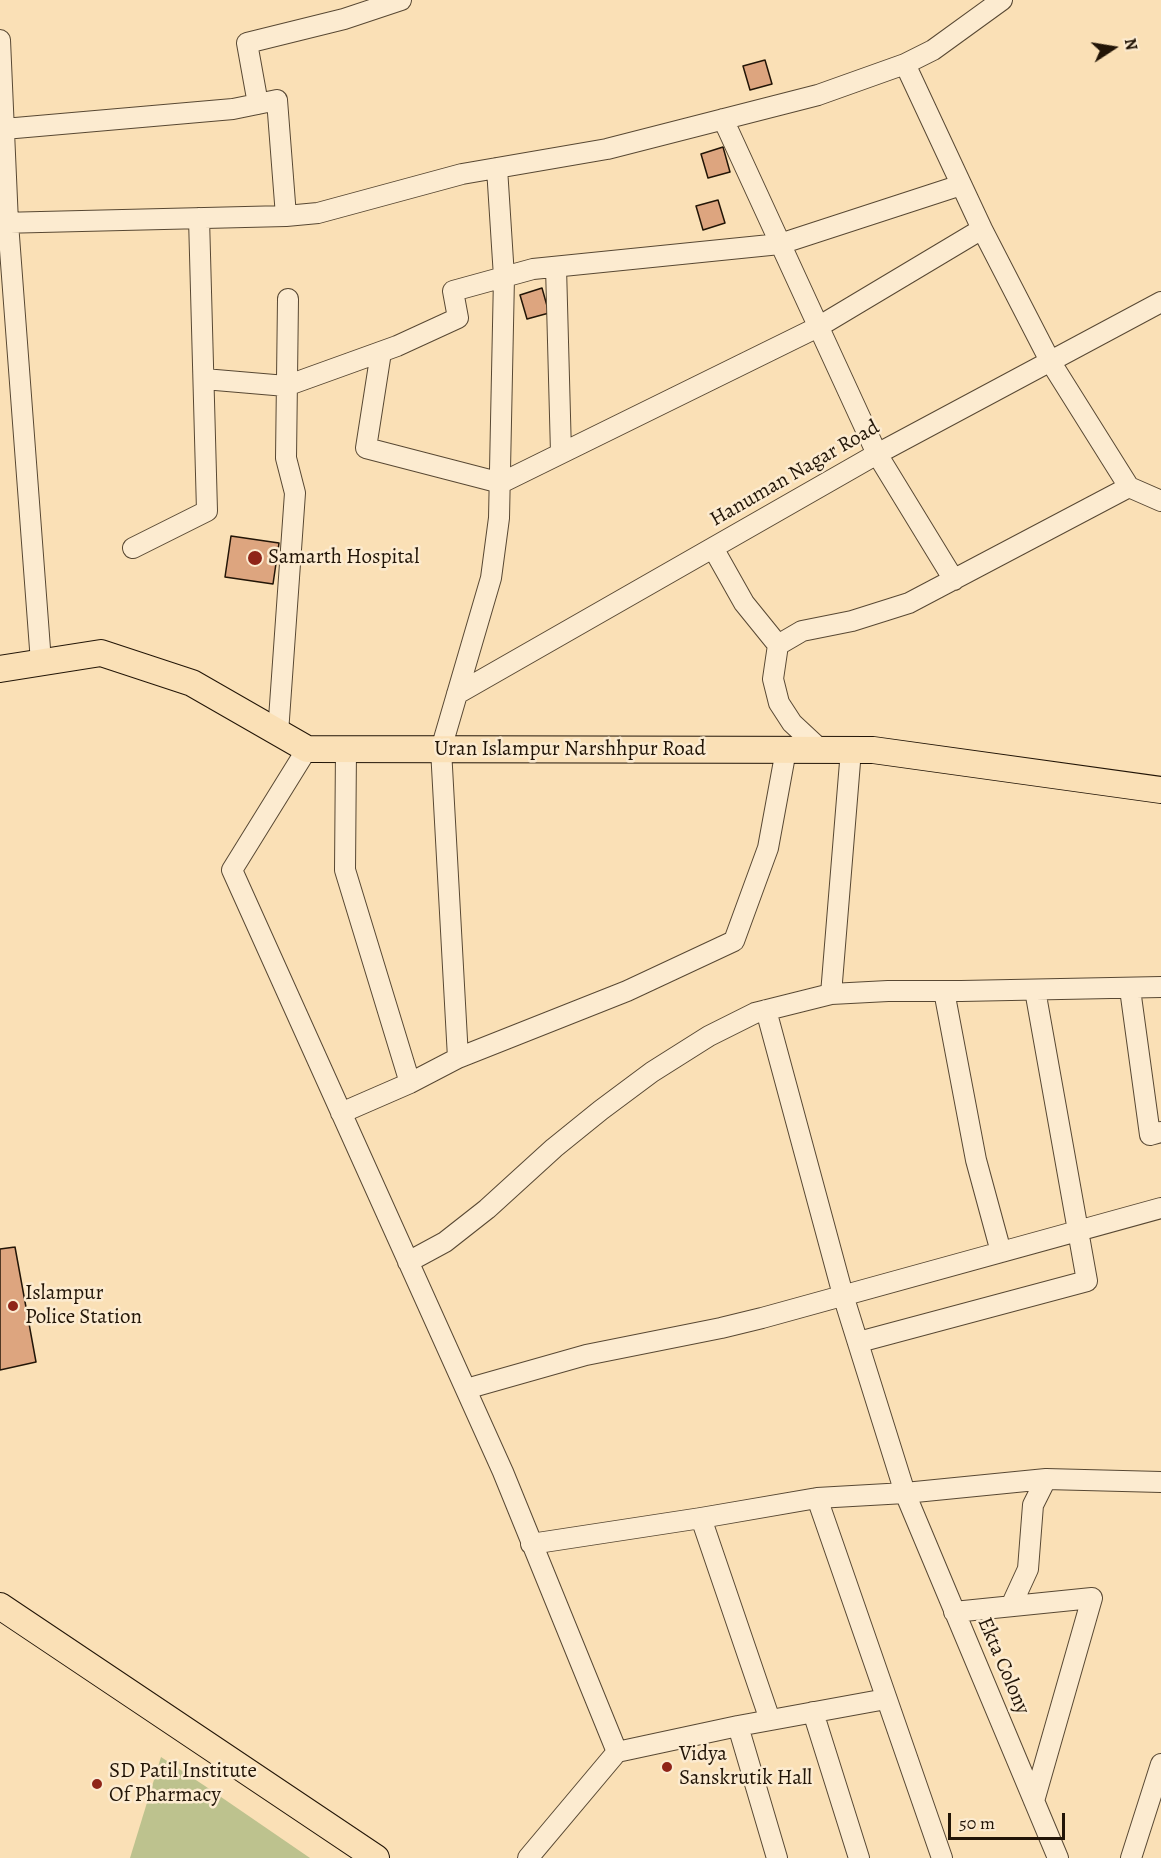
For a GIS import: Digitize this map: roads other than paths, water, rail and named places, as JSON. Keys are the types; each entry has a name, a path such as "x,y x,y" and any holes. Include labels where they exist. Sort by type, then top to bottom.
{"main road":[{"name":"Uran Islampur Narshhpur Road","path":"0,669 101,653 192,683 307,749 873,750 1161,790"},
{"path":"1,1611 376,1858"}],"street":[{"path":"258,104 247,43 344,20 401,0"},
{"path":"4,223 286,216 318,213 462,174 607,149 818,95 905,64 933,50 1002,0"},
{"path":"0,40 4,129 4,223 40,662"},
{"path":"905,64 982,229 1050,362 1129,487 1161,501"},
{"path":"4,129 233,109 277,100 286,216"},
{"path":"723,119 877,454 954,580"},
{"path":"458,1058 441,749 491,578 499,518 504,277 497,168"},
{"path":"204,379 286,386 381,352 458,318 453,291 533,269 780,243 961,185"},
{"path":"134,548 207,512 200,218"},
{"path":"381,352 366,448 501,483 818,327 982,229"},
{"path":"556,267 561,453"},
{"path":"278,733 295,493 286,458 288,299"},
{"name":"Hanuman Nagar Road","path":"457,694 877,454 1161,302"},
{"path":"778,645 802,631 852,621 909,603 1129,487"},
{"path":"713,548 744,603 778,645 773,679 778,703 792,723 821,750"},
{"path":"307,749 232,870 503,1472 617,1752"},
{"path":"345,749 345,870 410,1083"},
{"path":"341,1113 410,1083 458,1058 627,991 734,941 768,848 786,750"},
{"path":"831,994 851,750"},
{"path":"408,1262 445,1242 487,1209 569,1136 652,1072 710,1036 755,1013 831,994 1161,987"},
{"path":"1130,989 1150,1135 1161,1132"},
{"path":"859,1342 1087,1281 1035,990"},
{"path":"944,991 976,1160 1001,1252"},
{"name":"Ekta Colony","path":"766,1010 843,1295 905,1493 1058,1858"},
{"path":"466,1389 586,1355 721,1328 1161,1208"},
{"path":"531,1544 817,1498 905,1493 1046,1479 1161,1482"},
{"path":"1011,1606 1028,1569 1033,1505 1046,1479"},
{"path":"817,1498 938,1857"},
{"path":"701,1518 770,1720"},
{"path":"954,1612 1092,1598 1034,1801"},
{"path":"528,1858 617,1752 738,1725 886,1700"},
{"path":"813,1712 859,1858"},
{"path":"738,1725 777,1858"},
{"path":"1131,1858 1161,1764"}],"place":[{"name":"Samarth Hospital","path":"255,558"},
{"name":"Islampur Police Station","path":"13,1306"},
{"name":"Vidya Sanskrutik Hall","path":"667,1767"},
{"name":"SD Patil Institute Of Pharmacy","path":"97,1784"}]}
